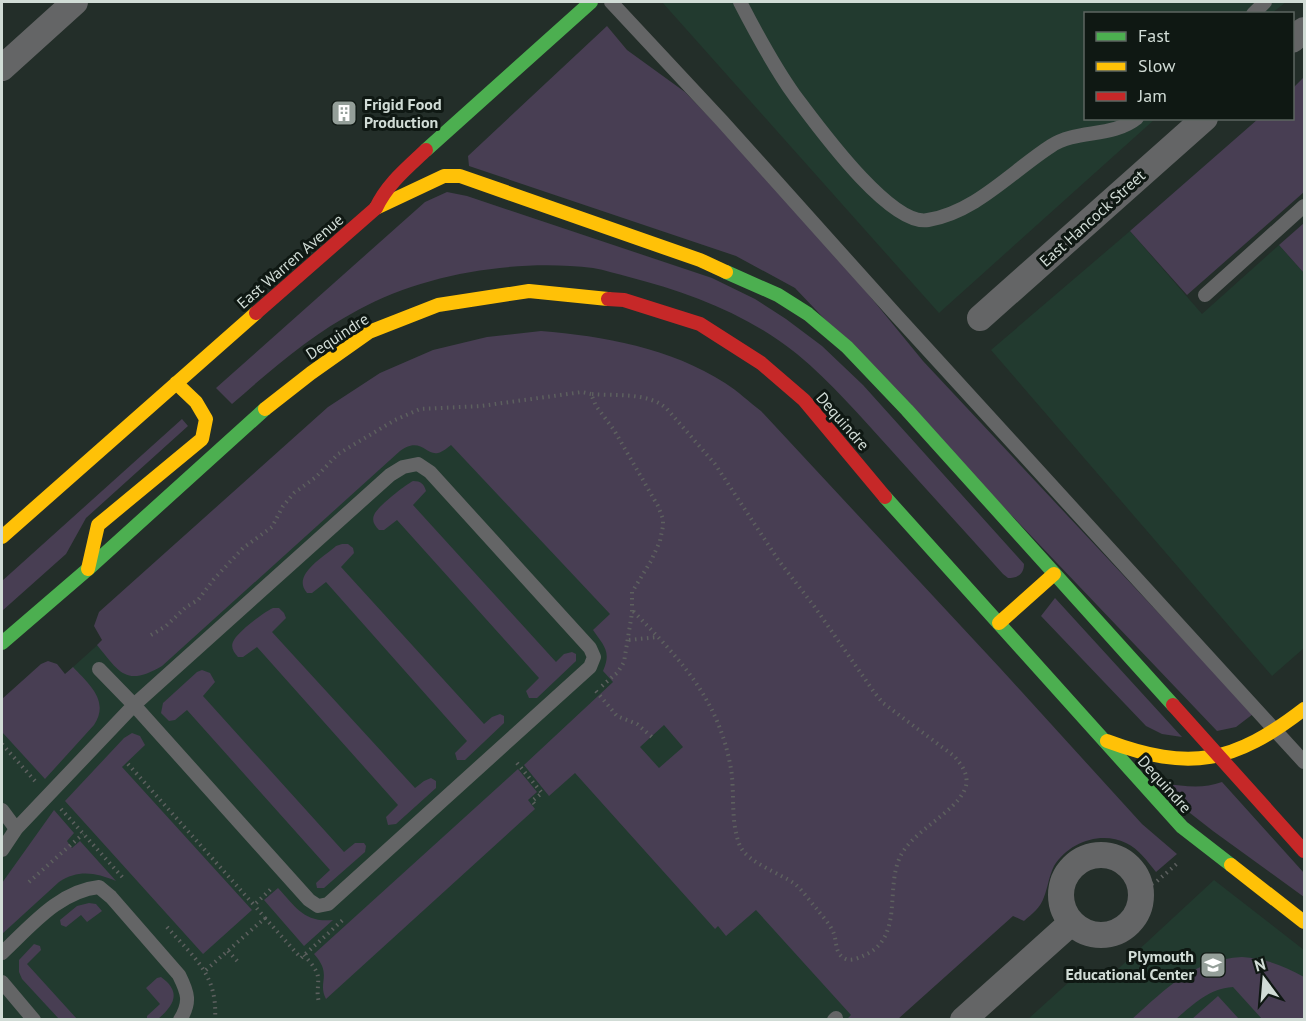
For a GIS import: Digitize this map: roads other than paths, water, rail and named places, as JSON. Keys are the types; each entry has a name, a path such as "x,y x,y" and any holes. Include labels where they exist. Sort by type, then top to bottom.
{"main road":[{"name":"East Warren Avenue","path":"2,537 376,208 383,193 405,168 591,2"},
{"path":"376,208 444,176 459,176 700,260 778,295 808,314 847,347 907,410 1218,758 1305,851"},
{"name":"Dequindre","path":"88,569 232,437 310,373 369,332 438,305 529,291 624,300 700,324 761,363 804,400 999,623 1182,827 1305,922"},
{"path":"2,643 88,569 98,525 202,439 206,419 196,402 176,383"},
{"path":"999,623 1054,574"},
{"path":"1103,739 1130,751 1169,760 1218,758 1251,746 1305,709"}],"street":[{"path":"2,68 75,2"},
{"name":"East Hancock Street","path":"980,318 1203,120"},
{"path":"1105,854 1118,858 1130,866 1137,876 1141,889 1141,902 1137,914 1129,924 1118,932 1093,935 1081,931 1071,923 1063,911 1060,890 1068,871 1078,861 1091,855 1105,854"},
{"path":"963,1020 1071,923"}],"lane":[{"path":"611,2 1305,762"},
{"path":"740,2 794,95 855,171 887,203 907,217 925,221 954,213 987,193 1054,144 1076,136 1127,127 1135,120"},
{"path":"1205,295 1305,206"},
{"path":"2,850 16,829 134,705 390,475 403,467 418,464 430,472 590,648 594,657 590,667 328,904 318,906 309,900 134,705 99,669"},
{"path":"2,810 16,829"},
{"path":"2,953 63,898 84,888 99,887 111,897 179,975 186,990 187,1005 180,1020"},
{"path":"2,982 34,1020"}],"place":[{"name":"Frigid Food Production","path":"344,113"},
{"name":"Plymouth Educational Center","path":"1213,965"}]}
